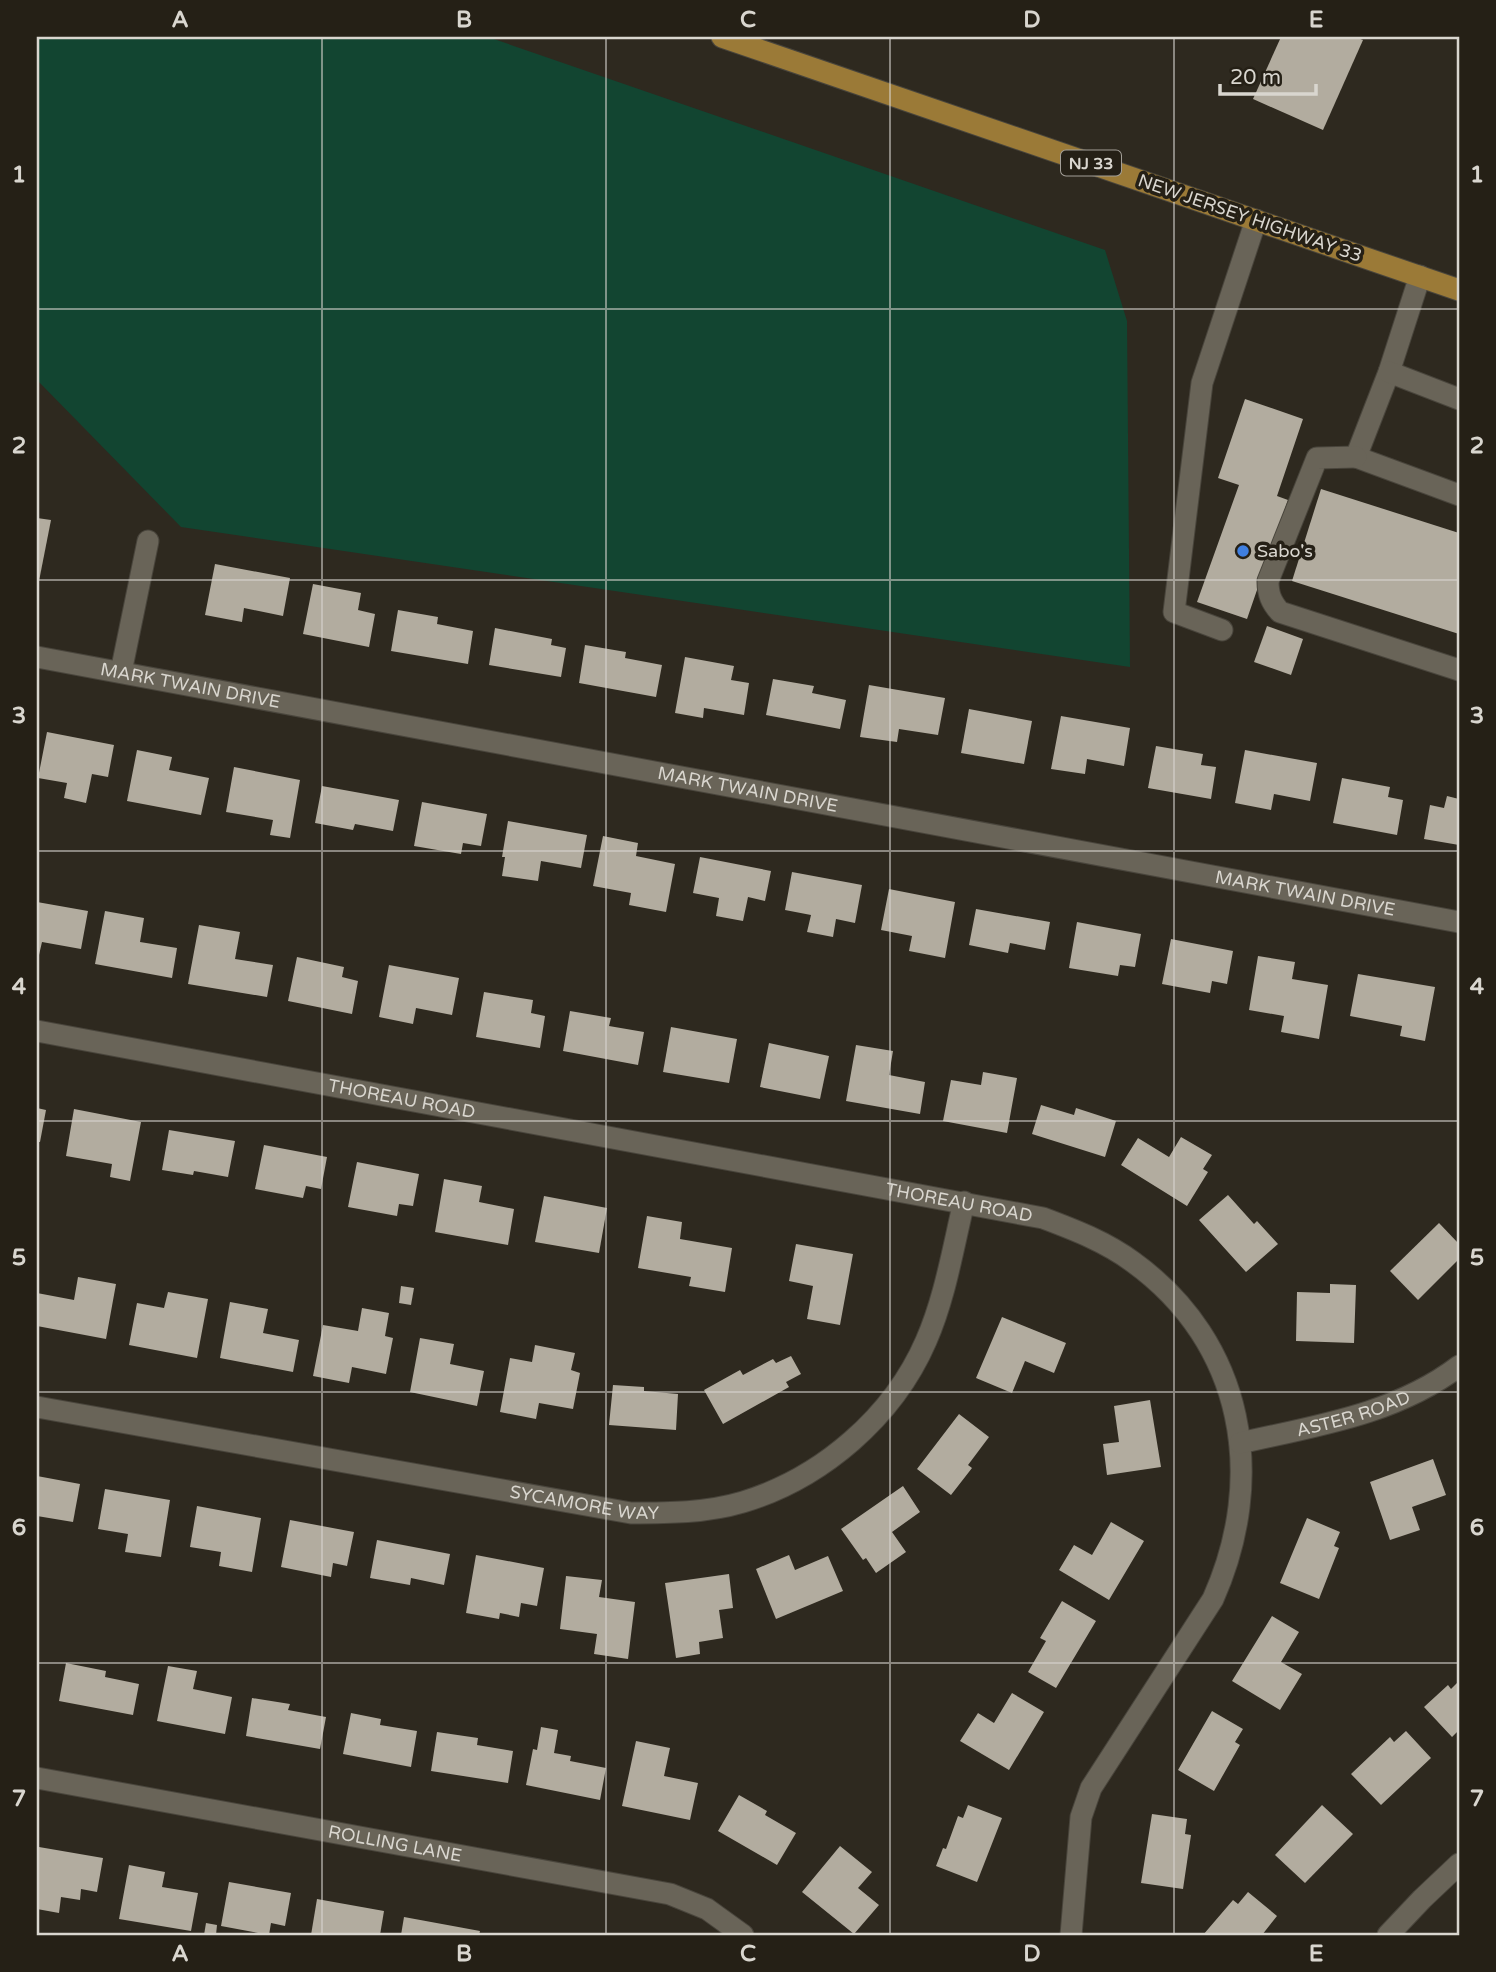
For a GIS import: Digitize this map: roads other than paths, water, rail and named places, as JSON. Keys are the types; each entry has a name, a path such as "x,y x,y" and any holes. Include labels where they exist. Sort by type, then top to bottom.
{"main road":[{"name":"NEW JERSEY HIGHWAY 33","path":"722,37 1459,290"}],"street":[{"path":"1222,629 1174,612 1202,383 1256,220"},
{"path":"1356,457 1389,372 1420,276"},
{"path":"1389,372 1459,399"},
{"path":"1459,495 1356,457 1317,458 1268,580 1268,593 1280,612 1459,670"},
{"path":"121,672 148,541"},
{"name":"MARK TWAIN DRIVE","path":"37,657 1459,922"},
{"name":"THOREAU ROAD","path":"37,1031 1043,1218 1090,1236 1134,1262 1172,1296 1200,1330 1220,1368 1235,1412 1240,1443 1242,1484 1238,1527 1213,1600 1091,1788 1081,1817 1071,1935"},
{"name":"SYCAMORE WAY","path":"37,1407 631,1513 687,1513 743,1502 790,1483 829,1460 868,1427 900,1387 925,1343 936,1316 964,1202"},
{"name":"ASTER ROAD","path":"1240,1443 1348,1419 1400,1400 1459,1366"},
{"name":"ROLLING LANE","path":"37,1778 670,1894 707,1909 743,1935"},
{"path":"1388,1935 1459,1864"}],"place":[{"name":"Sabo's","path":"1243,551"}]}
